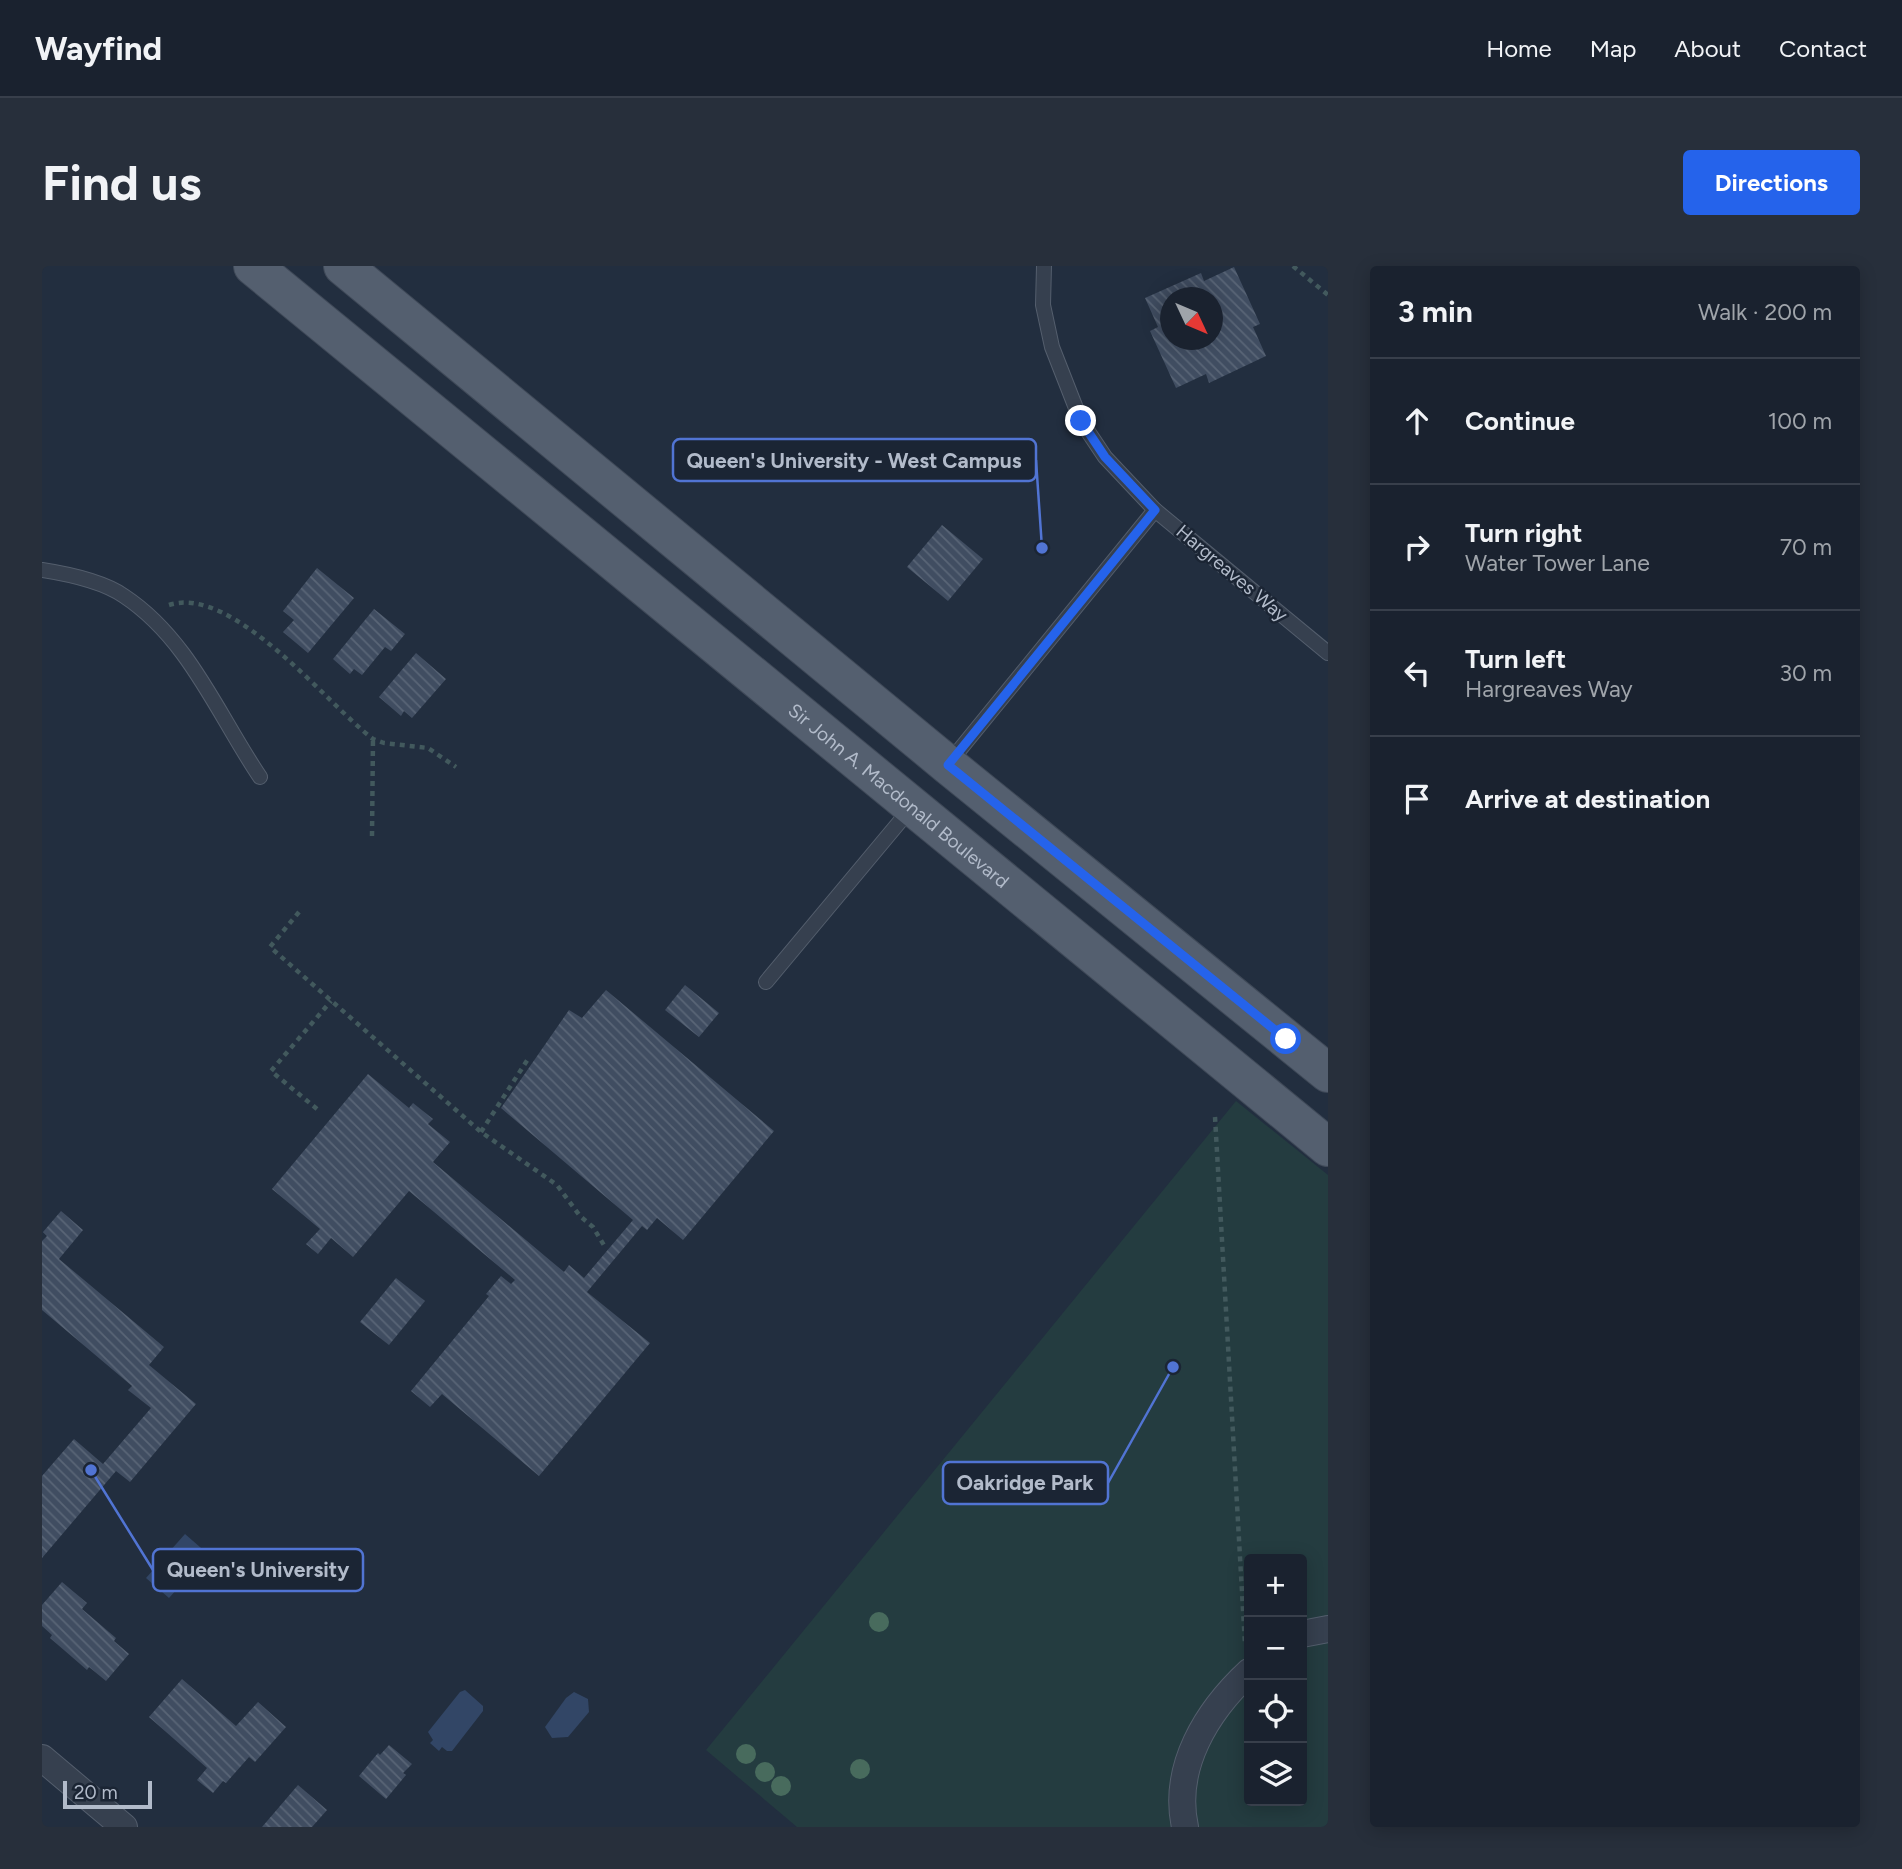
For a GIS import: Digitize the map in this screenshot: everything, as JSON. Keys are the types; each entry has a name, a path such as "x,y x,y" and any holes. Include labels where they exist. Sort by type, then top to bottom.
{"main road":[{"name":"Sir John A. Macdonald Boulevard","path":"253,266 1328,1147"},
{"path":"343,266 948,765 1328,1073"}],"street":[{"path":"1307,1633 1328,1629"},
{"path":"1185,1827 1184,1772 1204,1725 1242,1679"},
{"path":"42,1758 124,1827"}],"lane":[{"name":"Hargreaves Way","path":"1044,266 1042,305 1052,347 1081,421 1105,457 1155,510 1328,653"},
{"path":"948,765 1155,510"},
{"path":"42,570 105,587 122,595 149,615 176,645 198,676 260,777"},
{"path":"766,982 913,806"}],"path":[{"path":"1293,266 1328,295"},
{"path":"149,615 160,608 186,603 222,613 251,631 296,667 373,739 384,743 428,748 456,767"},
{"path":"372,836 373,739"},
{"path":"299,912 270,947 481,1132 557,1185 580,1216 593,1227 605,1247"},
{"path":"317,1109 271,1071 331,1001"},
{"path":"481,1132 528,1059"},
{"path":"1215,1117 1242,1679"}],"green space":[{"path":"1236,1101 1328,1175 1328,1827 797,1827 706,1750"}],"water":[{"path":"185,1534 208,1554 169,1598 146,1578"},
{"path":"465,1690 483,1706 483,1711 452,1751 442,1747 439,1751 430,1743 433,1740 428,1732 460,1692"},
{"path":"574,1692 588,1699 589,1712 568,1737 552,1738 545,1727 566,1698"}],"building":[{"path":"1234,267 1260,324 1253,327 1266,356 1209,383 1206,374 1176,388 1150,331 1158,327 1145,298 1160,291 1160,350 1223,350 1223,287 1170,287 1201,273 1204,281"},
{"path":"942,525 983,559 948,601 907,567"},
{"path":"317,568 354,598 308,653 283,632 294,620 283,611"},
{"path":"374,609 405,634 391,651 385,647 362,675 354,669 350,674 333,659"},
{"path":"416,653 446,679 412,718 404,711 401,716 379,697"},
{"path":"685,985 719,1013 699,1037 665,1010"},
{"path":"606,990 774,1131 683,1240 657,1218 647,1230 642,1226 587,1292 650,1343 539,1476 442,1394 430,1407 411,1391 489,1296 486,1294 501,1276 511,1284 515,1280 409,1191 353,1257 331,1238 318,1254 306,1244 320,1229 272,1189 368,1074 409,1108 413,1103 433,1119 428,1124 450,1142 433,1162 564,1272 569,1265 584,1278 633,1220 501,1108 569,1010 582,1018"},
{"path":"61,1211 83,1230 59,1259 164,1347 149,1365 196,1404 130,1482 116,1471 42,1558 42,1476 74,1439 103,1464 151,1408 128,1390 132,1386 42,1310 42,1241 47,1236 43,1232"},
{"path":"396,1278 425,1301 389,1345 360,1322"},
{"path":"62,1582 87,1603 82,1609 116,1638 114,1641 129,1654 106,1681 89,1667 87,1670 50,1638 52,1635 42,1626 42,1605"},
{"path":"182,1679 236,1726 258,1702 286,1727 255,1762 249,1757 226,1783 223,1781 213,1793 197,1780 207,1768 149,1717"},
{"path":"389,1745 412,1764 386,1799 359,1776 378,1753 380,1755"},
{"path":"298,1785 327,1810 312,1827 262,1827"}],"place":[{"name":"Queen's University - West Campus","path":"1042,548"},
{"name":"Oakridge Park","path":"1173,1367"},
{"name":"Queen's University","path":"91,1470"}],"route":[{"path":"1081,421 1105,457 1155,510 948,765 1286,1039"}]}
